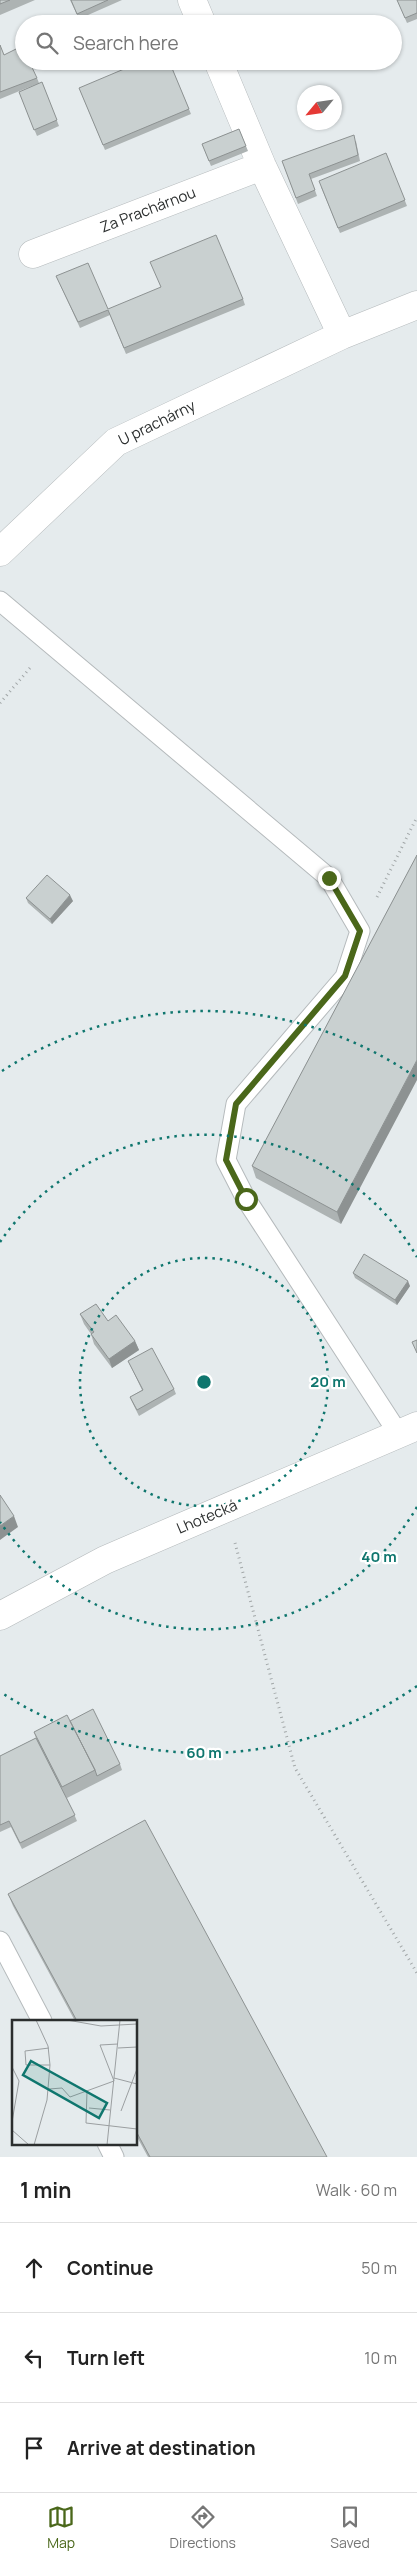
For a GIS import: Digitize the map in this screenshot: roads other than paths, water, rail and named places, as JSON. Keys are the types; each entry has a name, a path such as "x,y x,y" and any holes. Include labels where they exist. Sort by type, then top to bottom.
{"street":[{"path":"192,0 198,15"},
{"path":"222,70 262,166 342,335"},
{"name":"Za Prachárnou","path":"33,254 262,166"},
{"name":"U prachárny","path":"0,552 116,442 342,335 417,305"},
{"name":"Lhotecká","path":"0,1616 105,1560 408,1430"}],"lane":[{"path":"0,601 329,878 360,931 345,976 236,1104 226,1160 246,1199 408,1430"},
{"path":"0,1941 41,2020"},
{"path":"108,2144 114,2157"}]}
